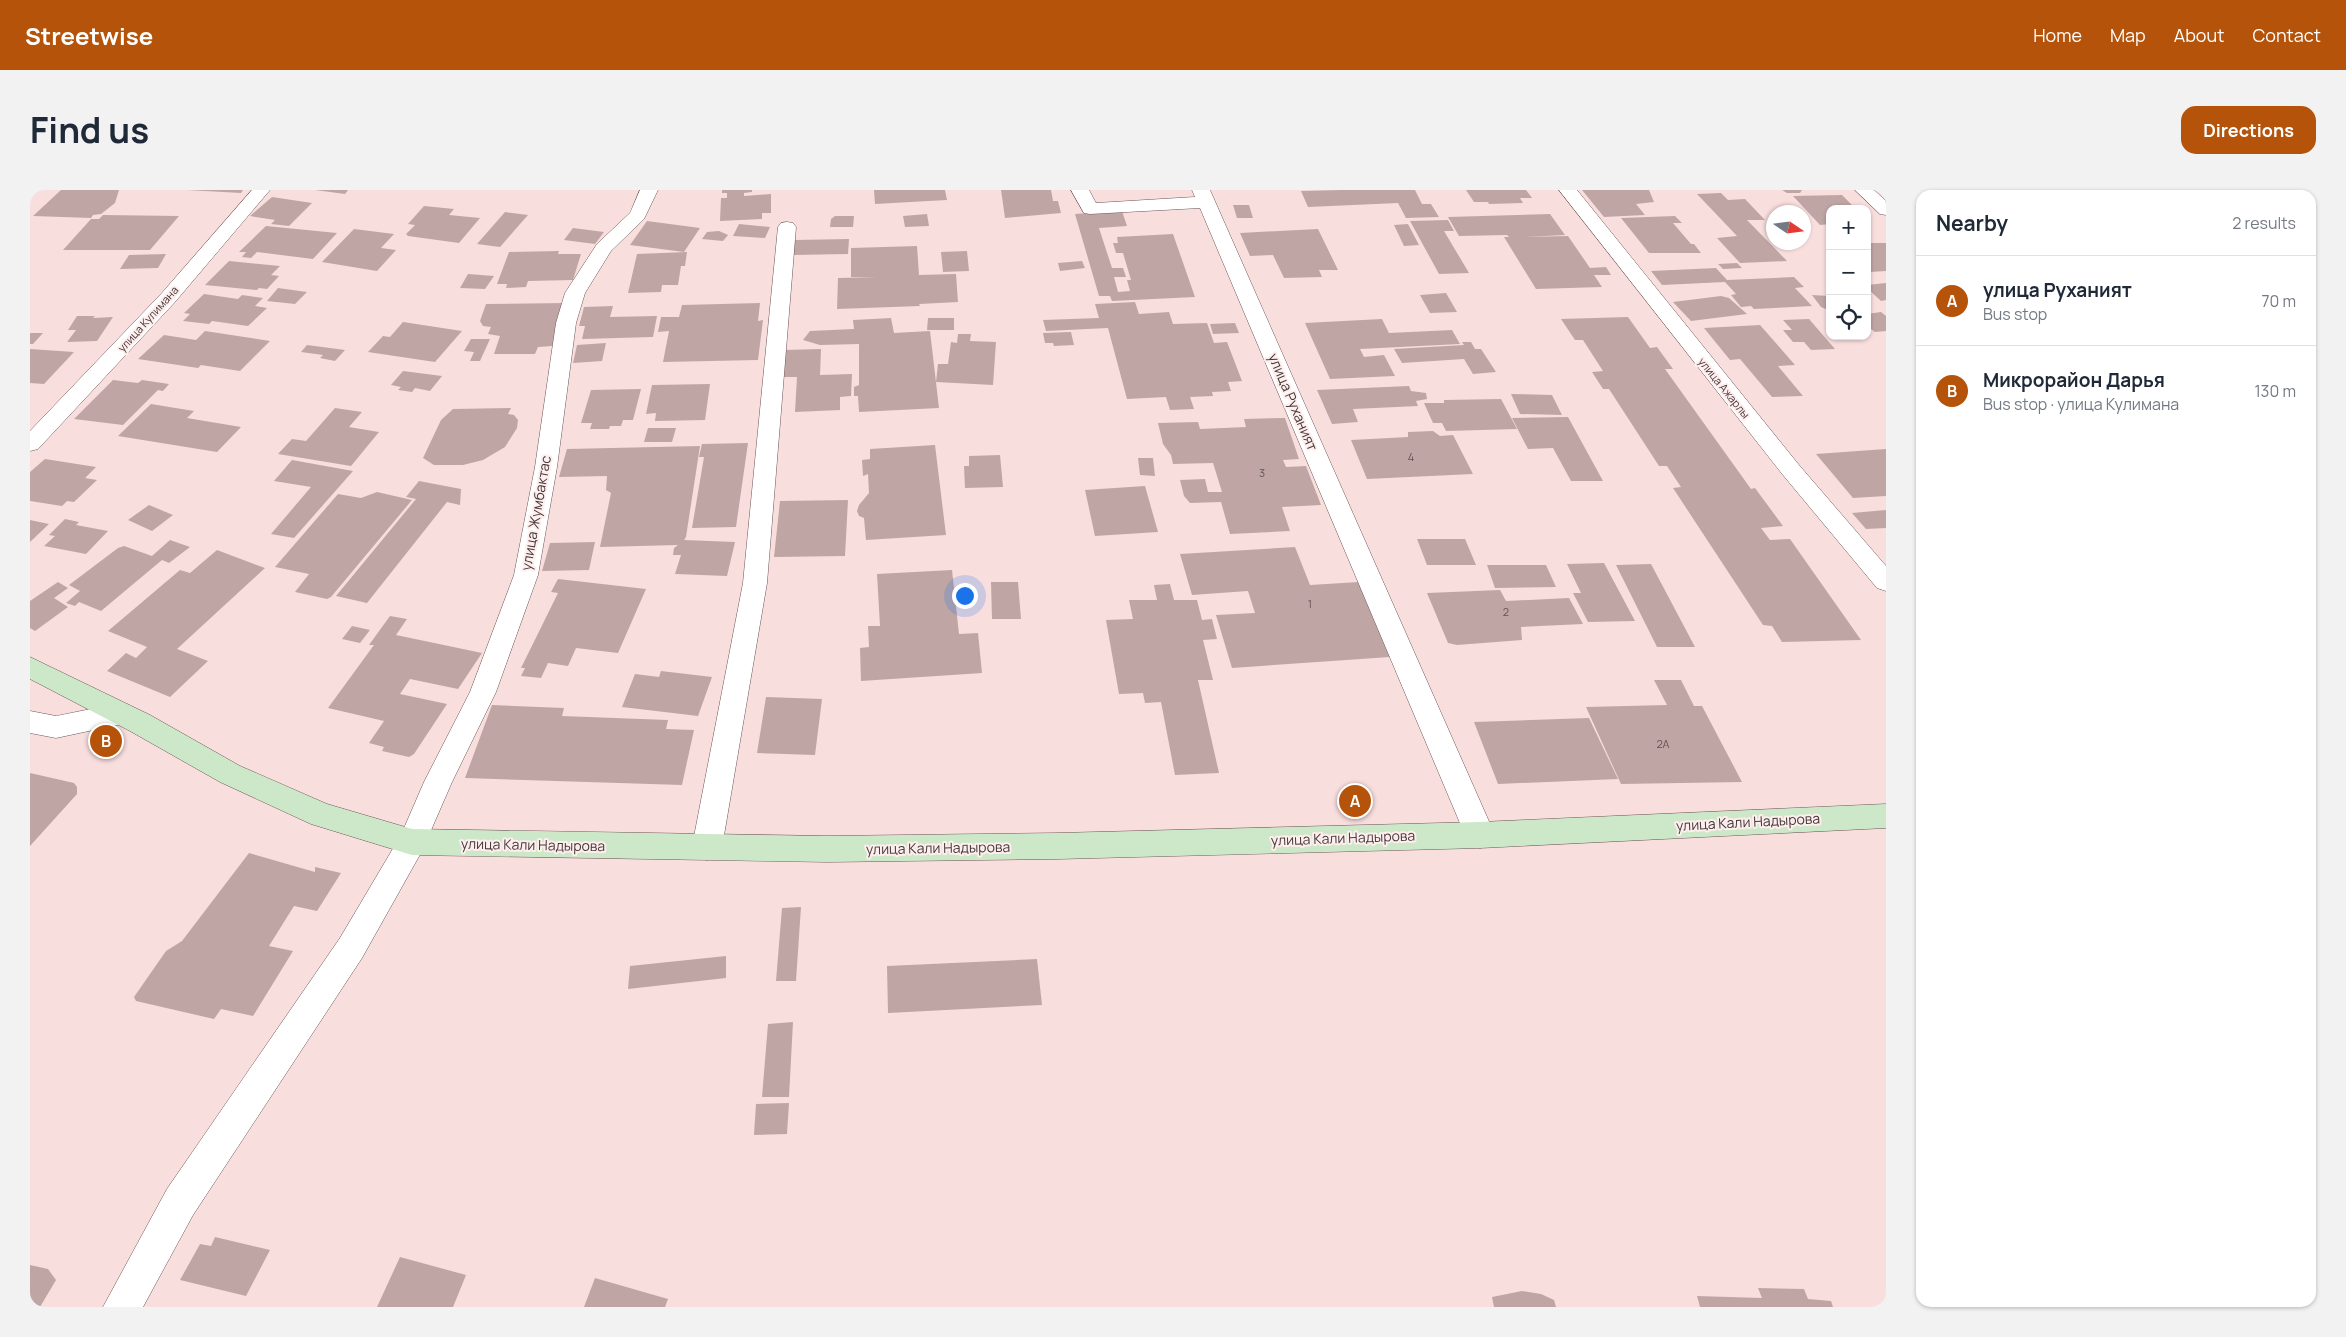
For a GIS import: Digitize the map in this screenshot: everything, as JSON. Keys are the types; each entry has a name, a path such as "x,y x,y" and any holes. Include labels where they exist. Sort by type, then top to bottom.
{"street":[{"name":"улица Кулимана","path":"30,444 144,325 261,190"},
{"name":"улица Жумбактас","path":"122,1307 180,1202 351,948 412,842 438,782 483,692 526,575 546,467 566,323 575,293 604,248 638,215 649,190"},
{"path":"1080,190 1090,209 1203,196"},
{"name":"улица Ажарлы","path":"1568,190 1778,455 1886,582"},
{"path":"1864,190 1886,210"},
{"name":"улица Руханият","path":"1203,196 1480,835"},
{"path":"707,847 755,583 787,227"},
{"name":"улица Кали Надырова","path":"30,666 230,774 320,815 412,842 828,849 1058,846 1882,822"},
{"path":"30,722 56,727 121,714"}],"building":[{"path":"61,190 119,190 115,203 101,214 93,215 91,218 33,216"},
{"path":"187,190 243,190 241,193"},
{"path":"315,190 348,190 345,194"},
{"path":"722,190 752,190 752,192 744,193 744,196 771,194 771,213 762,213 762,219 720,221 721,198 727,198 727,193 722,193"},
{"path":"874,190 945,190 947,200 875,204"},
{"path":"1001,190 1051,190 1053,201 1058,201 1061,213 1005,218"},
{"path":"1415,190 1422,204 1431,204 1439,217 1406,218 1398,203 1308,207 1301,191"},
{"path":"1466,190 1526,190 1532,198 1520,198 1523,203 1489,204 1488,202 1474,202"},
{"path":"1582,190 1649,190 1654,202 1636,204 1645,215 1604,217"},
{"path":"1782,190 1802,190 1800,193 1787,193"},
{"path":"1721,193 1728,200 1745,199 1765,220 1747,220 1766,239 1766,250 1776,250 1787,261 1740,263 1717,238 1737,236 1697,194"},
{"path":"1842,195 1852,205 1826,205 1826,224 1820,225 1811,215 1811,205 1801,205 1793,196"},
{"path":"272,197 312,203 289,226 271,224 275,220 250,216"},
{"path":"1233,205 1249,205 1253,218 1237,218"},
{"path":"424,206 454,209 449,215 480,218 459,243 408,236 406,234 415,225 408,224"},
{"path":"1122,211 1127,226 1099,228 1112,268 1123,268 1126,277 1114,277 1118,292 1130,291 1127,280 1131,280 1123,253 1116,253 1113,243 1118,243 1117,237 1173,234 1195,297 1112,301 1110,296 1099,296 1075,214"},
{"path":"505,212 528,215 500,247 477,244"},
{"path":"927,214 929,226 905,227 903,216"},
{"path":"1550,214 1565,235 1522,237 1568,236 1590,268 1606,267 1611,275 1594,275 1602,287 1536,289 1504,237 1509,237 1507,235 1459,236 1448,217"},
{"path":"103,215 179,216 150,250 63,250 91,219 99,219"},
{"path":"835,216 854,216 853,227 830,227 831,219"},
{"path":"1675,216 1682,223 1673,223 1701,253 1649,253 1621,218"},
{"path":"1448,220 1454,231 1444,231 1469,273 1439,274 1410,221"},
{"path":"647,221 700,228 684,252 630,245"},
{"path":"739,224 770,227 765,238 733,236"},
{"path":"1408,224 1419,245 1404,246 1394,225"},
{"path":"266,226 337,233 313,259 257,252 251,258 242,257 246,252 239,252"},
{"path":"573,228 604,232 595,244 564,240"},
{"path":"354,229 394,234 381,248 396,250 377,271 322,262"},
{"path":"1318,229 1338,270 1319,270 1322,277 1284,278 1273,255 1250,256 1240,233"},
{"path":"719,231 728,235 723,241 702,239 707,232"},
{"path":"849,239 848,254 793,255 795,240"},
{"path":"1871,243 1886,243 1886,271 1871,272"},
{"path":"917,246 919,275 956,274 958,302 919,304 920,306 837,309 838,278 877,277 851,277 851,248"},
{"path":"559,251 558,254 581,254 573,280 528,281 526,287 506,288 507,284 497,284 509,252"},
{"path":"967,251 969,271 943,272 941,252"},
{"path":"687,252 685,266 681,266 678,285 662,285 661,292 628,293 637,254"},
{"path":"166,254 158,268 120,269 129,255"},
{"path":"229,261 280,266 271,275 279,276 267,289 259,288 257,290 205,285"},
{"path":"1082,261 1085,268 1060,271 1058,263"},
{"path":"1737,263 1742,268 1723,269 1718,264"},
{"path":"1716,268 1727,280 1794,277 1804,287 1795,288 1812,306 1754,309 1751,306 1741,307 1731,295 1736,294 1725,282 1662,285 1651,271"},
{"path":"468,274 494,276 485,289 460,288"},
{"path":"1886,283 1886,300 1881,301 1871,292 1871,285"},
{"path":"278,288 307,292 295,304 267,301"},
{"path":"1446,293 1457,312 1430,313 1420,295"},
{"path":"204,294 238,299 242,295 263,298 255,306 267,308 248,326 212,321 209,324 183,321 190,314 184,313"},
{"path":"1812,295 1826,296 1826,309 1821,307"},
{"path":"1721,296 1729,298 1747,314 1691,321 1673,302"},
{"path":"1135,302 1139,314 1169,312 1173,324 1207,323 1214,343 1227,342 1242,381 1228,382 1231,391 1212,392 1213,396 1190,397 1194,409 1170,410 1166,397 1127,399 1108,328 1046,331 1043,320 1099,318 1095,304"},
{"path":"566,303 552,346 538,347 535,354 494,354 500,336 488,334 491,327 483,326 480,321 486,304"},
{"path":"760,303 758,321 763,320 758,360 663,362 669,331 658,332 661,317 679,317 682,305"},
{"path":"613,306 610,317 657,316 653,337 582,339 585,326 579,326 584,307"},
{"path":"1881,312 1886,316 1886,331 1875,332 1871,329 1871,313"},
{"path":"77,316 95,316 93,318 113,317 97,341 67,342 76,330 68,330"},
{"path":"1628,317 1650,348 1657,347 1673,369 1665,369 1751,489 1755,488 1783,526 1761,528 1770,540 1790,539 1861,640 1782,642 1772,626 1763,625 1673,488 1681,487 1667,466 1659,466 1609,389 1603,389 1592,372 1603,371 1583,340 1575,340 1561,319"},
{"path":"891,318 894,333 930,331 939,408 859,412 858,396 854,396 854,387 859,385 859,344 820,345 803,340 810,331 854,329 853,320"},
{"path":"928,318 954,318 954,330 927,330"},
{"path":"1382,319 1389,333 1452,330 1460,344 1360,349 1364,357 1384,355 1395,376 1330,379 1305,323"},
{"path":"1809,319 1835,349 1811,350 1804,342 1793,342 1783,330 1792,330 1783,320"},
{"path":"403,322 462,331 435,362 368,352 383,336 390,337"},
{"path":"1235,323 1239,333 1213,334 1210,324"},
{"path":"1760,325 1795,365 1778,366 1803,396 1772,397 1740,359 1730,360 1704,328"},
{"path":"205,331 270,341 240,371 201,365 198,368 138,359 164,335 196,340"},
{"path":"1071,332 1074,345 1054,346 1053,343 1045,343 1043,333"},
{"path":"30,333 43,333 33,344 30,344"},
{"path":"958,334 971,334 970,341 996,342 993,385 936,382 938,364 948,364 951,342 957,343"},
{"path":"471,339 490,339 480,361 470,361 474,352 464,351"},
{"path":"1462,342 1471,342 1475,349 1481,349 1496,372 1473,374 1464,359 1402,363 1394,349 1464,345"},
{"path":"606,343 602,361 573,363 577,345"},
{"path":"307,345 345,350 335,361 320,358 323,355 301,352"},
{"path":"30,349 74,352 44,384 30,383"},
{"path":"821,349 820,375 852,374 851,396 840,397 840,410 795,412 797,377 784,377 785,350"},
{"path":"403,371 442,376 430,391 415,388 412,392 398,390 401,387 391,385"},
{"path":"113,380 138,383 142,380 169,384 163,391 158,390 123,425 74,419"},
{"path":"710,384 705,420 655,421 656,413 646,414 652,385"},
{"path":"1409,386 1411,391 1426,393 1427,399 1416,401 1418,406 1353,409 1358,422 1332,424 1317,390"},
{"path":"641,389 633,420 623,420 621,426 610,426 609,429 590,429 592,423 581,423 591,390"},
{"path":"1511,394 1552,395 1562,415 1520,414"},
{"path":"1501,399 1517,429 1446,431 1442,423 1433,423 1424,403 1444,403 1444,400"},
{"path":"151,404 194,411 187,418 241,427 217,452 118,436"},
{"path":"335,408 362,412 349,427 379,432 351,466 278,454 292,439 306,441"},
{"path":"511,408 508,414 514,415 518,420 517,428 505,447 483,460 463,465 434,465 423,458 441,420 453,409"},
{"path":"1568,417 1603,481 1571,481 1553,448 1528,449 1512,418"},
{"path":"1285,418 1299,459 1283,460 1286,467 1306,466 1321,505 1282,507 1290,531 1230,534 1221,502 1190,503 1184,496 1180,480 1205,479 1208,492 1222,492 1213,463 1173,464 1171,455 1163,444 1158,423 1198,422 1200,429 1246,427 1244,419"},
{"path":"648,428 676,428 672,442 644,442"},
{"path":"1433,431 1440,436 1453,435 1473,474 1367,479 1351,440 1408,437 1408,432"},
{"path":"748,443 736,527 692,528 704,457 699,457 702,444"},
{"path":"935,445 946,535 866,540 864,518 859,516 857,511 859,505 869,493 868,474 863,476 862,460 870,459 870,449"},
{"path":"700,446 684,540 735,542 727,576 675,574 681,555 673,555 674,548 678,545 600,547 611,493 606,490 607,476 559,477 567,449"},
{"path":"1886,449 1886,496 1853,498 1816,454"},
{"path":"1000,455 1003,487 965,488 964,466 969,466 969,456"},
{"path":"1138,458 1153,458 1155,476 1140,475"},
{"path":"45,459 96,467 85,478 97,480 74,502 67,501 62,506 30,501 30,472"},
{"path":"292,460 353,471 294,538 271,534 311,487 274,481"},
{"path":"419,481 461,489 460,505 447,502 367,603 336,596 416,499 406,497"},
{"path":"1145,486 1158,532 1095,536 1085,490"},
{"path":"377,492 412,500 331,597 327,599 295,592 309,574 275,567 338,494 361,498"},
{"path":"848,500 845,556 774,557 780,501"},
{"path":"149,505 173,515 152,531 128,520"},
{"path":"1886,510 1886,528 1866,529 1852,513"},
{"path":"65,519 79,522 76,525 108,531 86,554 44,546 55,536 49,535"},
{"path":"30,520 49,524 30,542"},
{"path":"1417,539 1465,539 1476,565 1427,565"},
{"path":"170,540 190,547 169,563 162,560 101,611 79,602 75,606 66,603 80,591 69,585 118,548 124,546 152,556"},
{"path":"595,542 589,570 542,571 550,543"},
{"path":"1295,547 1310,585 1359,582 1390,657 1232,668 1216,615 1255,613 1248,591 1192,595 1180,554"},
{"path":"217,550 265,568 177,649 208,661 170,697 107,671 126,653 136,658 147,647 108,631 180,570 190,573"},
{"path":"1604,563 1635,621 1588,622 1573,593 1581,593 1567,564"},
{"path":"1651,564 1695,647 1657,647 1616,565"},
{"path":"1487,565 1546,565 1556,587 1495,588"},
{"path":"952,570 959,634 978,633 982,673 861,681 860,648 869,647 868,626 880,626 877,574"},
{"path":"558,579 646,589 618,653 576,648 568,666 548,663 541,678 521,676 525,668 521,668 558,593 551,592"},
{"path":"58,582 68,588 54,598 68,607 35,631 30,628 30,601"},
{"path":"991,582 1018,582 1021,619 992,619"},
{"path":"1170,584 1174,600 1197,600 1202,620 1212,619 1217,639 1203,640 1213,680 1198,680 1219,773 1175,775 1161,702 1145,703 1143,693 1119,694 1106,620 1133,619 1129,600 1157,600 1154,585"},
{"path":"1500,590 1506,601 1569,598 1583,624 1521,627 1522,640 1457,645 1448,643 1427,593"},
{"path":"390,616 407,619 396,635 482,653 458,689 410,679 400,694 447,704 414,754 409,757 382,751 384,747 369,743 384,721 328,708 374,645 369,645"},
{"path":"352,626 370,630 360,643 342,639"},
{"path":"661,671 712,677 698,716 622,707 635,674 659,677"},
{"path":"1654,680 1681,680 1694,706 1702,706 1742,782 1621,784 1586,707 1667,705"},
{"path":"766,697 822,699 815,755 757,753"},
{"path":"492,705 564,708 562,716 668,720 666,729 694,730 682,785 465,778"},
{"path":"1589,718 1618,779 1498,784 1474,722"},
{"path":"30,773 74,783 77,787 77,794 30,846"},
{"path":"249,853 315,872 315,867 341,873 317,911 294,906 269,946 293,951 253,1016 221,1009 214,1019 136,1001 134,997 166,951 182,941"},
{"path":"801,907 796,981 776,981 782,908"},
{"path":"726,956 726,978 628,989 630,966"},
{"path":"1037,959 1042,1005 888,1013 887,966"},
{"path":"793,1022 789,1097 762,1097 768,1024"},
{"path":"789,1103 787,1134 754,1135 756,1104"},
{"path":"215,1237 270,1250 246,1296 180,1280 200,1244 211,1246"},
{"path":"400,1257 466,1275 453,1307 377,1307"},
{"path":"30,1265 48,1269 56,1280 40,1307 30,1307"},
{"path":"595,1278 668,1299 665,1307 584,1307"},
{"path":"1758,1288 1804,1289 1808,1299 1831,1301 1833,1307 1700,1307 1697,1296 1762,1298"},
{"path":"1522,1291 1541,1294 1554,1300 1556,1307 1494,1307 1492,1297"}],"place":[{"name":"Микрорайон Дарья","path":"106,741"},
{"name":"улица Руханият","path":"1355,801"}]}
